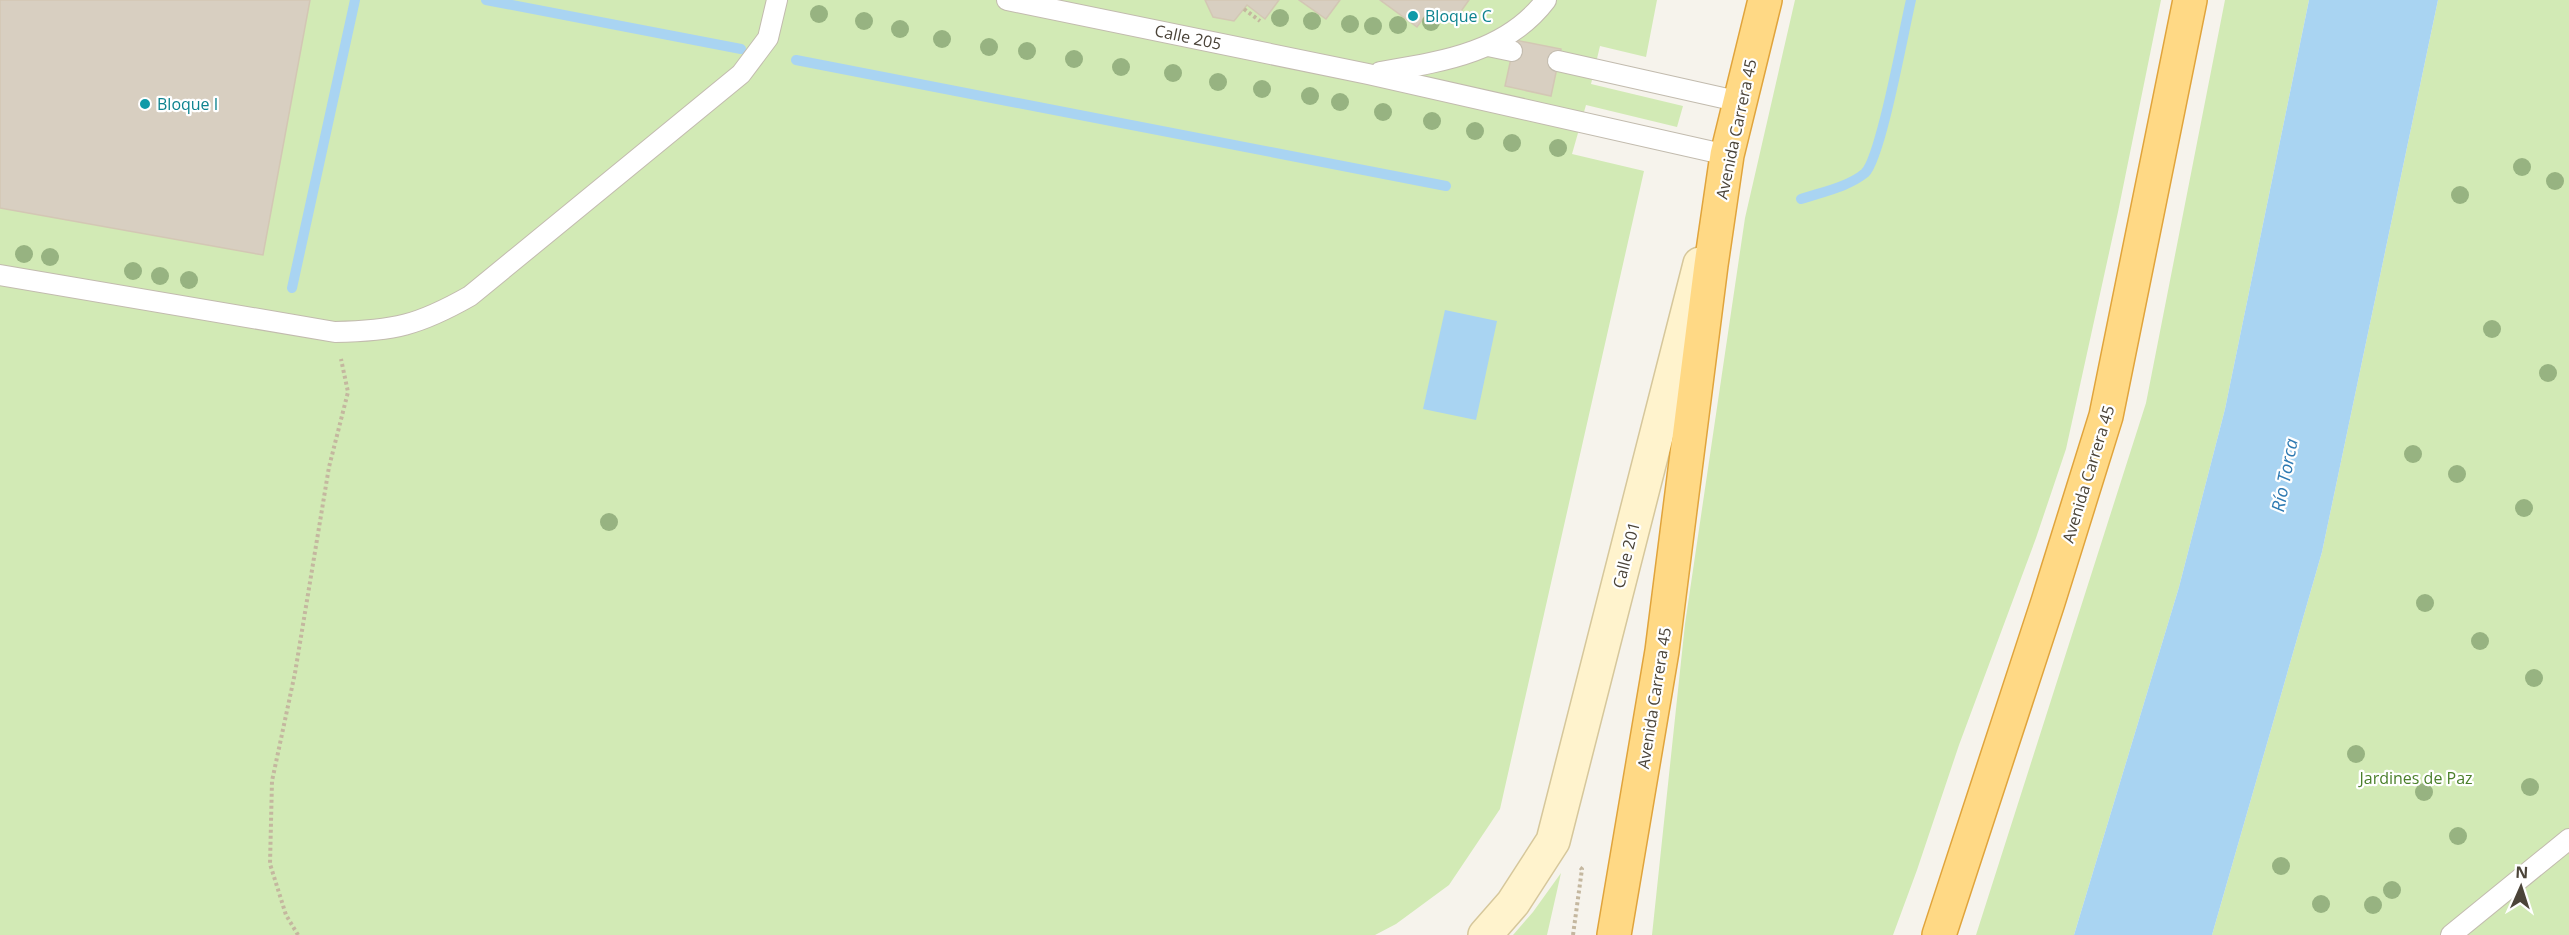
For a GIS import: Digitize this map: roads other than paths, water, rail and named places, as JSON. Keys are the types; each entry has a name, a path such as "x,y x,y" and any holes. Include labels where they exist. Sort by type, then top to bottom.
{"highway":[{"name":"Avenida Carrera 45","path":"1614,935 1662,651 1727,155 1765,0"},
{"name":"Avenida Carrera 45","path":"1938,935 2054,583 2106,416 2190,0"}],"main road":[{"name":"Calle 201","path":"1485,935 1513,903 1553,841 1727,155"}],"lane":[{"path":"0,275 335,332 403,327 439,314 470,296 741,74 768,38 777,0"},
{"name":"Calle 205","path":"1007,0 1368,74 1727,155"},
{"path":"1368,74 1445,62 1488,46 1511,33 1546,0"},
{"path":"1488,46 1512,51"},
{"path":"1558,61 1741,102"},
{"path":"2451,935 2569,838"}],"water":[{"name":"Río Torca","path":"2309,0 2438,0 2322,552 2212,935 2074,935 2179,587 2225,409"},
{"path":"1445,310 1497,321 1476,420 1423,409"}],"waterway":[{"path":"292,288 355,0"},
{"path":"486,0 741,49"},
{"path":"1801,199 1835,189 1865,173 1878,144 1885,119 1911,0"},
{"path":"796,60 1446,186"}],"place":[{"name":"Bloque C","path":"1413,16"},
{"name":"Bloque I","path":"145,104"}],"park label":[{"name":"Jardines de Paz","path":"2416,778"}]}
